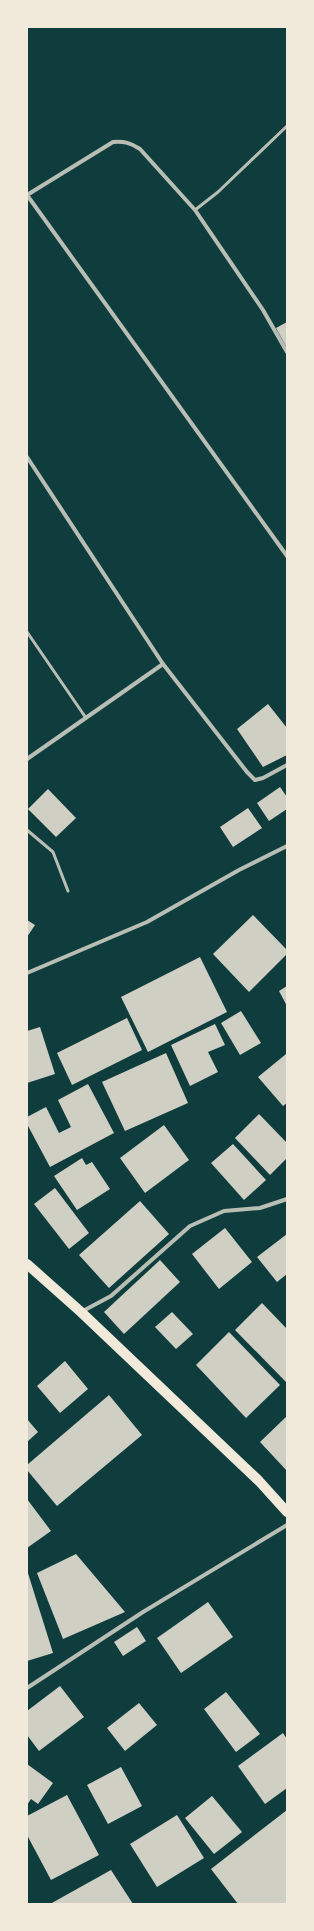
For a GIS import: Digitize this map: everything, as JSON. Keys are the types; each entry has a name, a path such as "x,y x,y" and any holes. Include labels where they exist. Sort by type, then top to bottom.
{"main road":[{"path":"27,1264 81,1312 259,1480 287,1512"}],"street":[{"path":"287,352 263,310 195,210 140,149 122,141 113,142 27,195 287,556"},
{"path":"27,457 163,664 251,777 255,780 263,778 287,765"},
{"path":"27,759 163,664"},
{"path":"27,974 147,922 239,870 287,846"},
{"path":"81,1312 111,1296 190,1226 224,1211 260,1208 287,1199"},
{"path":"27,1688 143,1612 287,1525"}],"lane":[{"path":"195,210 218,192 287,126"},
{"path":"27,632 86,718"},
{"path":"27,830 53,852 68,891"}],"building":[{"path":"287,322 287,348 276,328"},
{"path":"268,704 287,728 287,755 263,767 237,729"},
{"path":"280,787 287,797 287,809 269,821 257,803"},
{"path":"48,789 76,818 56,837 28,809"},
{"path":"248,808 262,828 233,847 220,827"},
{"path":"253,915 287,950 287,954 249,992 213,954"},
{"path":"27,920 35,925 27,937"},
{"path":"200,957 227,1012 148,1052 121,997"},
{"path":"287,986 287,1006 279,991"},
{"path":"241,1011 261,1043 240,1055 221,1023"},
{"path":"127,1018 142,1050 72,1085 57,1053"},
{"path":"215,1024 225,1045 208,1052 218,1072 190,1086 171,1045"},
{"path":"40,1027 55,1074 27,1083 27,1031"},
{"path":"166,1053 188,1103 125,1131 102,1082"},
{"path":"286,1054 287,1103 283,1106 258,1077"},
{"path":"88,1084 114,1133 50,1167 27,1124 27,1117 46,1107 59,1133 71,1127 58,1100"},
{"path":"259,1114 287,1143 287,1158 270,1175 235,1138"},
{"path":"164,1125 189,1160 145,1193 120,1158"},
{"path":"233,1144 266,1180 244,1200 211,1163"},
{"path":"82,1158 86,1165 92,1162 110,1189 77,1210 54,1176"},
{"path":"55,1188 89,1233 69,1249 34,1204"},
{"path":"140,1201 169,1234 109,1288 79,1255"},
{"path":"225,1228 252,1262 219,1289 192,1254"},
{"path":"287,1234 287,1274 277,1282 257,1257"},
{"path":"160,1260 180,1282 124,1334 104,1312"},
{"path":"262,1303 287,1329 287,1383 235,1330"},
{"path":"172,1312 193,1334 176,1349 155,1327"},
{"path":"229,1332 280,1385 246,1418 196,1365"},
{"path":"65,1361 88,1389 60,1413 37,1386"},
{"path":"109,1395 142,1435 57,1506 27,1470 27,1465"},
{"path":"287,1416 287,1471 260,1442"},
{"path":"27,1419 38,1432 27,1442"},
{"path":"27,1499 51,1531 27,1548"},
{"path":"76,1554 125,1612 63,1639 37,1573"},
{"path":"27,1570 53,1653 27,1661"},
{"path":"208,1602 233,1637 181,1673 157,1638"},
{"path":"137,1627 146,1641 123,1656 114,1642"},
{"path":"60,1686 84,1717 39,1751 27,1735 27,1711"},
{"path":"226,1692 260,1734 236,1752 204,1709"},
{"path":"139,1703 157,1725 125,1751 107,1728"},
{"path":"283,1733 287,1739 287,1788 265,1804 238,1766"},
{"path":"27,1764 53,1783 38,1804 31,1799 27,1805"},
{"path":"121,1767 142,1806 108,1824 87,1785"},
{"path":"67,1795 99,1855 51,1880 27,1835 27,1816"},
{"path":"212,1796 242,1832 214,1854 185,1818"},
{"path":"287,1810 287,1904 238,1904 211,1869"},
{"path":"177,1815 204,1858 157,1887 130,1844"},
{"path":"111,1870 133,1904 50,1904"}]}
